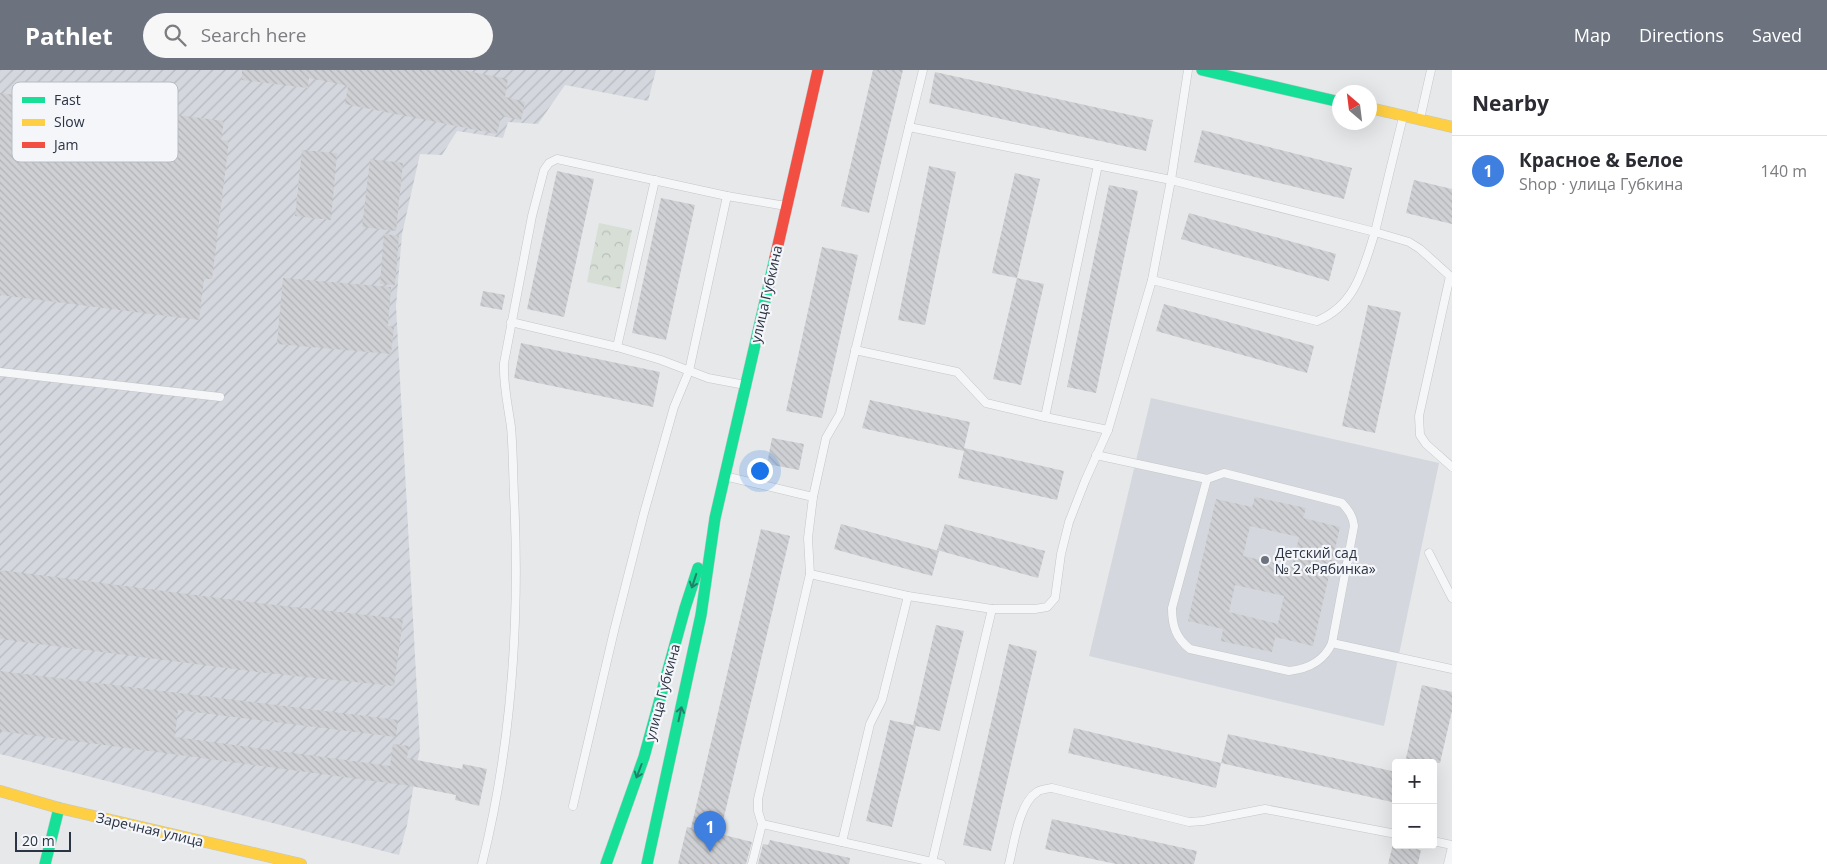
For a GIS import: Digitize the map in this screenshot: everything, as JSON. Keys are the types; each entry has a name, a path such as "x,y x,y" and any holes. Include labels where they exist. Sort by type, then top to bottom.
{"main road":[{"name":"улица Губкина","path":"647,864 701,615 715,518 724,476 818,70"},
{"path":"1202,70 1332,100"},
{"path":"1377,110 1452,127"},
{"name":"улица Губкина","path":"606,864 644,757 685,608 715,518"},
{"name":"Заречная улица","path":"0,791 59,808 301,864"},
{"path":"45,864 59,808"}],"lane":[{"path":"752,864 762,824 758,811 758,798 810,574 808,538 812,497 826,438 840,414 922,70"},
{"path":"810,574 908,596 992,609 1035,609 1047,607 1055,598 1061,554 1069,522 1108,430 1152,280 1171,180 1188,70"},
{"path":"1420,120 1431,70"},
{"path":"1152,280 1317,321 1330,316 1351,295 1359,280 1375,232 1403,116"},
{"path":"909,127 1171,180 1409,242 1420,249 1451,277 1419,416 1420,435 1426,444 1452,467"},
{"path":"482,864 508,723 514,653 514,495 511,428 503,379 504,363 532,216 544,170 549,163 557,159 727,196 787,206"},
{"path":"1045,417 1098,165"},
{"path":"617,347 655,180"},
{"path":"573,806 644,513 674,407 689,371 727,196"},
{"path":"511,322 617,347 661,360 708,378 745,385"},
{"path":"855,350 957,372 986,403 1108,430"},
{"path":"0,372 220,397"},
{"path":"1096,455 1207,479 1224,473 1342,503 1349,510 1354,526 1332,643 1323,658 1298,670 1289,671 1190,649 1182,643 1175,632 1172,621 1172,608 1207,479"},
{"path":"724,476 812,497"},
{"path":"1429,553 1452,598"},
{"path":"842,842 870,724 882,700 908,596"},
{"path":"762,824 936,863 992,609"},
{"path":"1332,643 1452,669"},
{"path":"1009,864 1023,808 1030,797 1038,791 1052,788 1189,822 1266,809 1392,833"},
{"path":"1437,842 1452,846 1448,864"}],"shaded area":[{"path":"0,70 656,70 648,101 565,85 538,124 508,122 503,138 457,131 442,155 420,154 402,234 396,306 420,748 407,825 399,855 0,754"},
{"name":"Детский сад № 2 «Рябинка»","path":"1151,398 1439,463 1384,726 1089,656"}],"green space":[{"path":"599,223 632,230 620,289 587,282"}],"building":[{"path":"242,70 462,70 508,79 505,97 525,102 521,120 501,116 497,134 345,104 348,86 309,78 308,88 242,80"},
{"path":"873,70 903,70 869,213 841,206"},
{"path":"935,72 1153,120 1146,151 929,103"},
{"path":"0,93 12,94 12,162 178,162 178,115 224,121 221,140 229,141 212,279 204,279 199,320 0,295"},
{"path":"1202,130 1352,168 1344,199 1194,162"},
{"path":"302,150 337,153 331,220 295,216"},
{"path":"370,159 403,163 396,231 362,227"},
{"path":"929,166 956,172 925,325 898,320"},
{"path":"557,171 594,179 564,317 527,309"},
{"path":"1015,173 1040,179 1017,278 992,273"},
{"path":"1414,180 1452,189 1452,224 1406,213"},
{"path":"1109,185 1138,191 1096,393 1067,387"},
{"path":"661,198 695,205 666,340 632,333"},
{"path":"1189,213 1336,254 1329,281 1181,239"},
{"path":"384,234 399,236 395,285 380,284"},
{"path":"822,247 858,255 822,418 786,411"},
{"path":"283,278 391,287 388,326 394,327 391,354 277,344"},
{"path":"1017,278 1044,284 1021,385 993,379"},
{"path":"483,291 505,295 502,310 480,306"},
{"path":"1164,304 1314,346 1307,373 1156,331"},
{"path":"1368,305 1401,312 1375,433 1342,426"},
{"path":"521,343 660,372 653,407 514,378"},
{"path":"870,400 970,422 964,448 1064,471 1057,500 958,478 964,451 862,428"},
{"path":"772,438 804,444 799,470 767,464"},
{"path":"1255,497 1306,508 1303,518 1340,527 1313,646 1275,637 1272,652 1221,641 1223,629 1188,621 1216,499 1252,507","holes":["1250,526 1299,537 1292,567 1243,556","1235,585 1284,596 1278,624 1229,612"]},
{"path":"841,524 939,551 932,576 834,549"},
{"path":"945,524 1045,551 1038,578 937,550"},
{"path":"761,529 790,536 720,834 752,842 746,864 678,864 687,827 691,828"},
{"path":"0,570 266,604 403,619 394,686 257,672 0,639"},
{"path":"936,625 964,631 940,731 916,726 892,827 866,821 890,720 913,725"},
{"path":"1009,644 1037,651 991,851 963,845"},
{"path":"0,671 398,720 396,737 178,710 175,737 390,766 393,744 409,746 407,758 462,769 463,764 487,769 479,806 455,800 456,795 411,786 0,731"},
{"path":"1422,685 1452,692 1452,711 1440,763 1437,763 1437,759 1406,759"},
{"path":"1074,728 1221,763 1216,788 1068,753"},
{"path":"1228,734 1392,771 1392,802 1221,763"},
{"path":"1052,819 1197,851 1194,864 1116,864 1045,849"},
{"path":"770,840 850,858 849,864 758,864 763,844 768,845"},
{"path":"1392,848 1421,850 1418,864 1388,864"}],"traffic: fast":[{"path":"1202,70 1332,100"},
{"path":"647,864 701,615 715,518 775,258"},
{"path":"606,864 644,757 685,608 698,568"},
{"path":"45,864 59,808"}],"traffic: slow":[{"path":"1377,110 1452,127"},
{"path":"0,791 59,808 301,864"}],"traffic: jam":[{"path":"775,258 818,70"}],"place":[{"name":"Детский сад № 2 «Рябинка»","path":"1265,560"},
{"name":"Красное & Белое","path":"710,852"}]}
